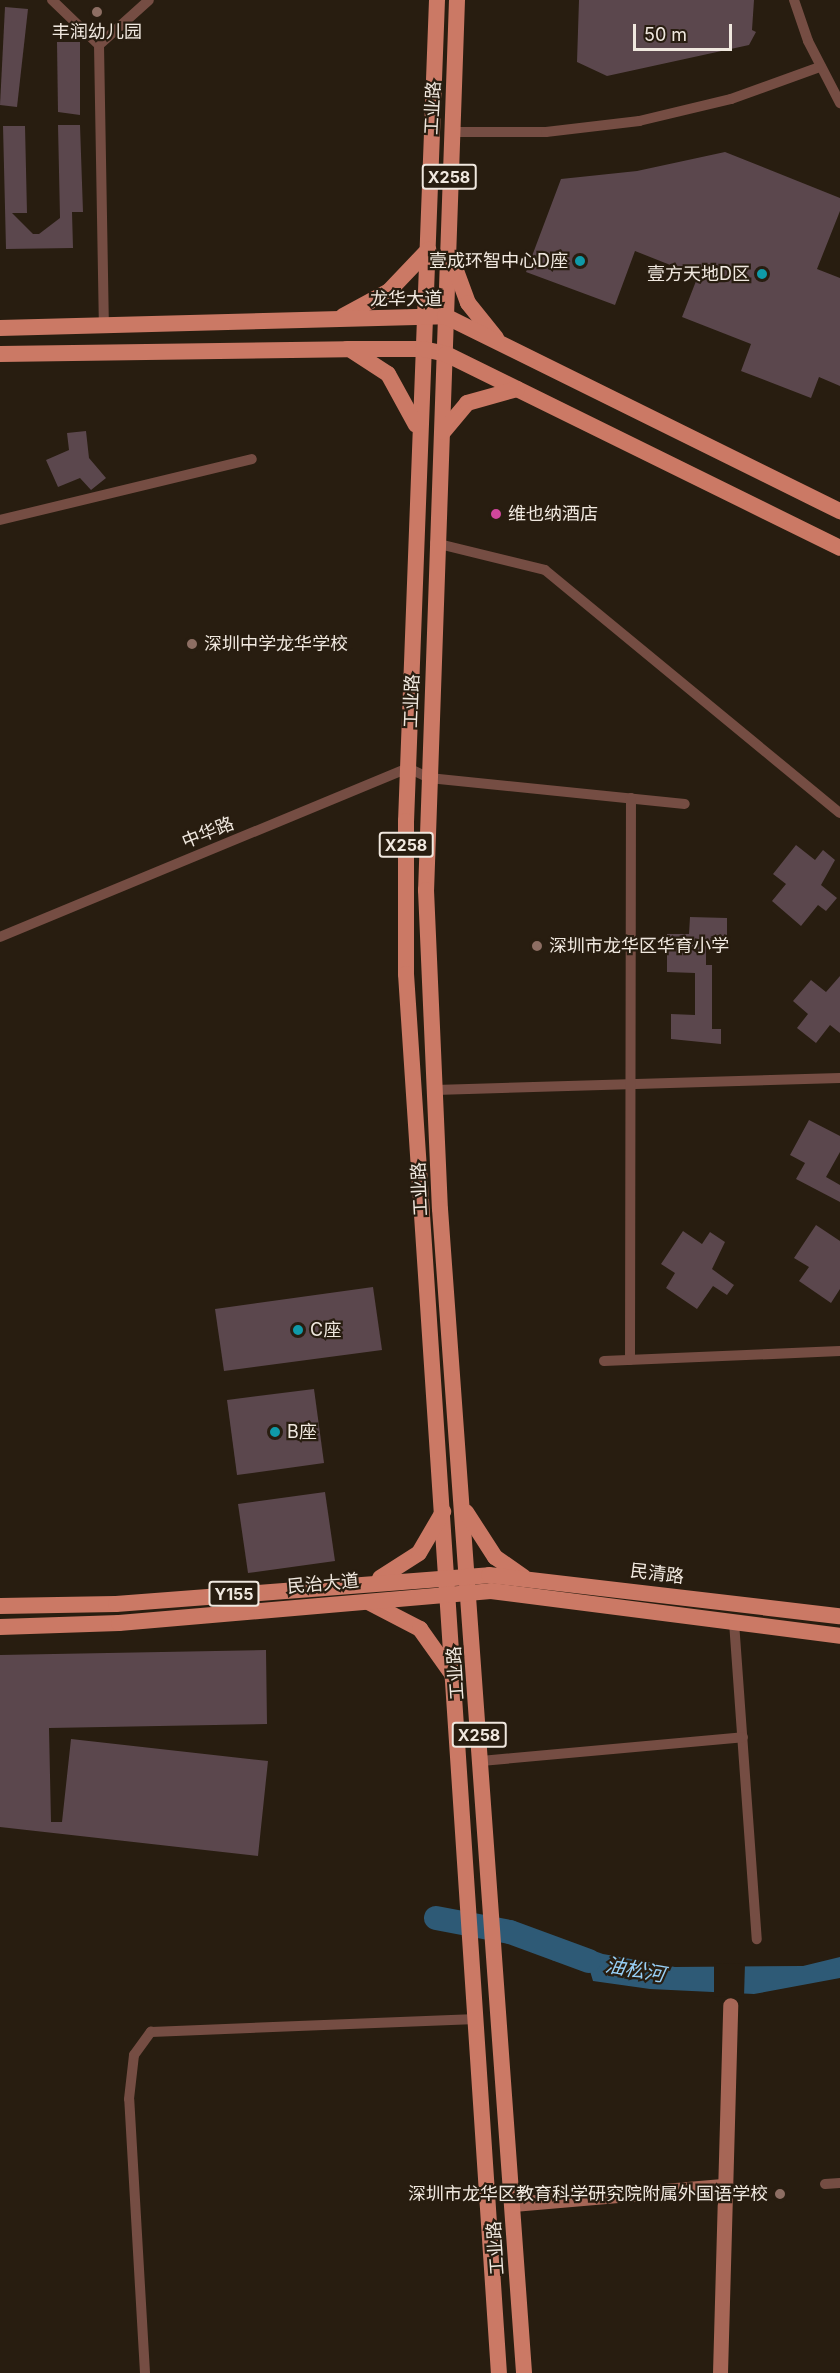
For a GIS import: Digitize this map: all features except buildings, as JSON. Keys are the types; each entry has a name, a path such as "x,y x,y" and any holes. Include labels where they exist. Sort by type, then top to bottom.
{"main road":[{"name":"工业路","path":"437,0 408,768 406,974 456,1689 467,1896 499,2373"},
{"name":"工业路","path":"457,0 447,225 446,354 435,543 426,890 435,1090 524,2373"},
{"path":"447,225 454,274 468,303 501,343"},
{"path":"327,321 366,306 389,291 428,250"},
{"name":"龙华大道","path":"5,326 327,321 445,316 840,511"},
{"path":"347,349 371,360 397,384 420,437"},
{"path":"0,354 347,349 423,349 446,354 840,548"},
{"path":"440,438 448,422 466,403 517,389"},
{"path":"464,1507 495,1557 527,1578"},
{"path":"365,1583 389,1575 419,1553 439,1526 444,1509"},
{"name":"民清路","path":"469,1583 527,1578 840,1616"},
{"name":"民治大道","path":"0,1606 116,1604 365,1583 469,1583"},
{"name":"民清路","path":"469,1583 502,1591 840,1636"},
{"name":"民治大道","path":"0,1626 119,1623 361,1600 449,1584"},
{"path":"361,1600 386,1607 420,1629 444,1659 456,1689"}],"street":[{"path":"52,0 99,45 104,326"},
{"path":"99,45 149,0"},
{"path":"794,0 820,67 840,103"},
{"path":"451,132 546,132 639,121 731,99 820,67"},
{"path":"0,520 252,459"},
{"path":"435,543 545,570 840,813"},
{"path":"408,768 429,778 685,804"},
{"name":"中华路","path":"0,937 408,768"},
{"path":"630,1360 631,798"},
{"path":"435,1090 840,1078"},
{"path":"604,1361 840,1351"},
{"path":"734,1622 758,1939"},
{"path":"480,1761 742,1737"},
{"path":"720,2373 730,2005"},
{"path":"145,2373 129,2099 134,2055 147,2037 163,2030 477,2019"},
{"path":"825,2184 840,2182"},
{"path":"513,2204 725,2187"}],"water":[{"path":"563,1940 603,1954 675,1967 803,1966 840,1957 840,1978 754,1994 650,1989 593,1981 590,1971 552,1960"}],"pier":[{"path":"745,1963 744,1997 714,1996 714,1964"}],"waterway":[{"name":"油松河","path":"436,1918 510,1932 589,1961"}],"place":[{"name":"丰润幼儿园","path":"97,12"},
{"name":"壹成环智中心D座","path":"580,261"},
{"name":"壹方天地D区","path":"762,274"},
{"name":"维也纳酒店","path":"496,514"},
{"name":"深圳中学龙华学校","path":"192,644"},
{"name":"深圳市龙华区华育小学","path":"537,946"},
{"name":"C座","path":"298,1330"},
{"name":"B座","path":"275,1432"},
{"name":"深圳市龙华区教育科学研究院附属外国语学校","path":"780,2194"}]}
